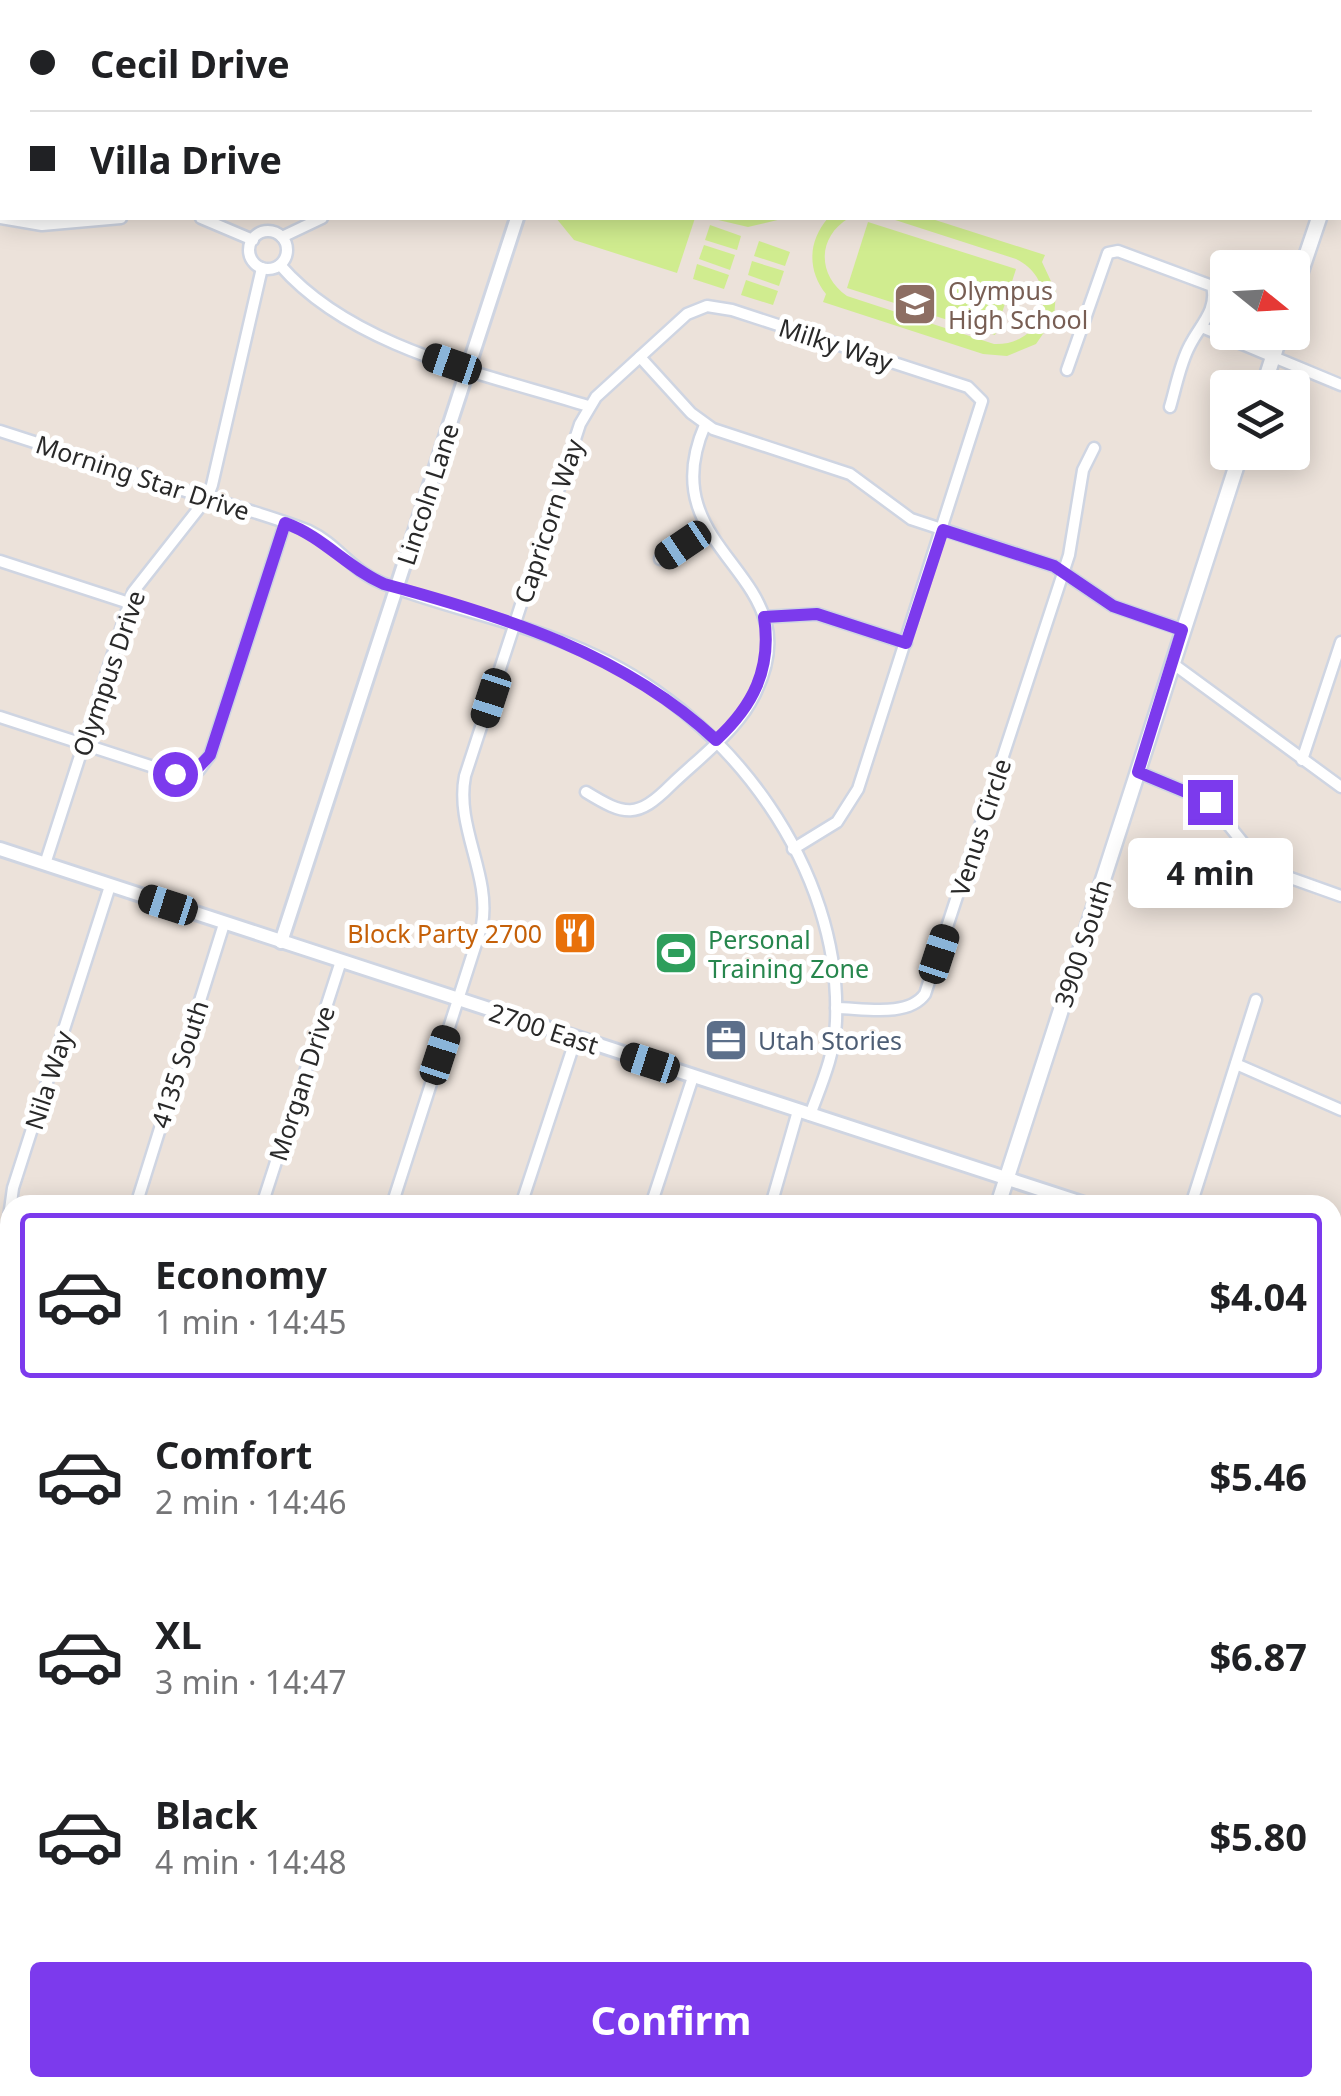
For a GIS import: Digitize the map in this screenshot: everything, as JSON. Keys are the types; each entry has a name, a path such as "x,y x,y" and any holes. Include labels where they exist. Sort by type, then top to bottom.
{"main road":[{"path":"1308,250 1318,220"},
{"path":"1269,370 1275,350"},
{"name":"3900 South","path":"1001,1195 1235,470"}],"street":[{"path":"15,220 52,225 101,220"},
{"path":"206,220 252,240"},
{"path":"252,240 267,232 282,238 318,220"},
{"name":"Lincoln Lane","path":"281,942 516,220"},
{"path":"252,240 250,256 262,268 280,265 286,255 282,238"},
{"path":"1068,370 1103,260 1112,251 1207,281 1214,292 1204,328 1190,344 1170,407"},
{"path":"280,265 293,280 362,326 468,369 588,406"},
{"name":"Olympus Drive","path":"45,864 138,580 207,498 262,268"},
{"name":"Milky Way","path":"687,314 707,306 732,310 968,387 980,398 981,414 943,530"},
{"name":"Capricorn Way","path":"395,1195 484,909 464,813 464,784 514,626 588,406 687,314"},
{"path":"1204,328 1341,385"},
{"path":"640,357 705,425 850,474 902,514 1064,570 1113,606 1182,630"},
{"path":"586,792 618,810 642,809 744,711 760,682 766,652 764,617 746,578 705,530 692,495 690,475 705,425"},
{"name":"Morning Star Drive","path":"0,431 285,523 318,536 358,572 576,647 630,673 716,740 752,782 793,848 821,920 836,1008 832,1052 804,1113 775,1195"},
{"name":"Venus Circle","path":"836,1008 903,1008 918,1003 925,994 1064,570 1084,466 1094,448"},
{"path":"0,717 180,775 206,764 285,523"},
{"path":"660,560 705,530"},
{"path":"793,848 828,829 853,798 943,530"},
{"path":"0,561 129,602"},
{"path":"764,617 817,614 906,643"},
{"path":"1302,760 1340,651"},
{"path":"1172,663 1341,787"},
{"path":"1138,772 1210,802 1271,871 1341,896"},
{"name":"2700 East","path":"0,850 1057,1195"},
{"name":"Nila Way","path":"12,1195 110,886"},
{"name":"4135 South","path":"139,1195 224,924"},
{"name":"Morgan Drive","path":"265,1195 341,961"},
{"path":"1194,1195 1256,1000"},
{"path":"524,1195 576,1038"},
{"path":"1236,1064 1341,1110"},
{"path":"654,1195 693,1077"}],"green space":[{"path":"558,220 694,220 677,273 574,240"},
{"path":"718,220 778,220 748,227"},
{"path":"826,220 846,220 831,235 825,256 830,278 847,296 994,344 1012,342 1036,324 1043,296 1030,269 1016,259 895,220 935,220 1045,255 1042,262 1056,292 1054,318 1036,344 1007,356 983,354 823,302 826,294 815,275 812,256"},
{"path":"868,222 1016,269 995,335 847,288"},
{"path":"710,225 741,236 737,250 705,240"},
{"path":"759,241 790,252 785,266 754,256"},
{"path":"704,245 735,255 730,270 699,259"},
{"path":"752,261 784,271 779,286 748,275"},
{"path":"697,264 729,275 724,289 693,279"},
{"path":"746,280 778,291 773,305 741,295"}],"place":[{"name":"Olympus High School","path":"915,304"},
{"name":"Block Party 2700","path":"575,933"},
{"name":"Personal Training Zone","path":"676,953"},
{"name":"Utah Stories","path":"726,1040"}],"route":[{"path":"175,774 199,770 210,755 285,523 318,536 352,568 384,584 556,639 630,673 686,712 716,740 744,711 760,682 766,652 764,617 817,614 906,643 943,530 1054,566 1069,573 1104,602 1182,630 1138,772 1210,802"}]}
